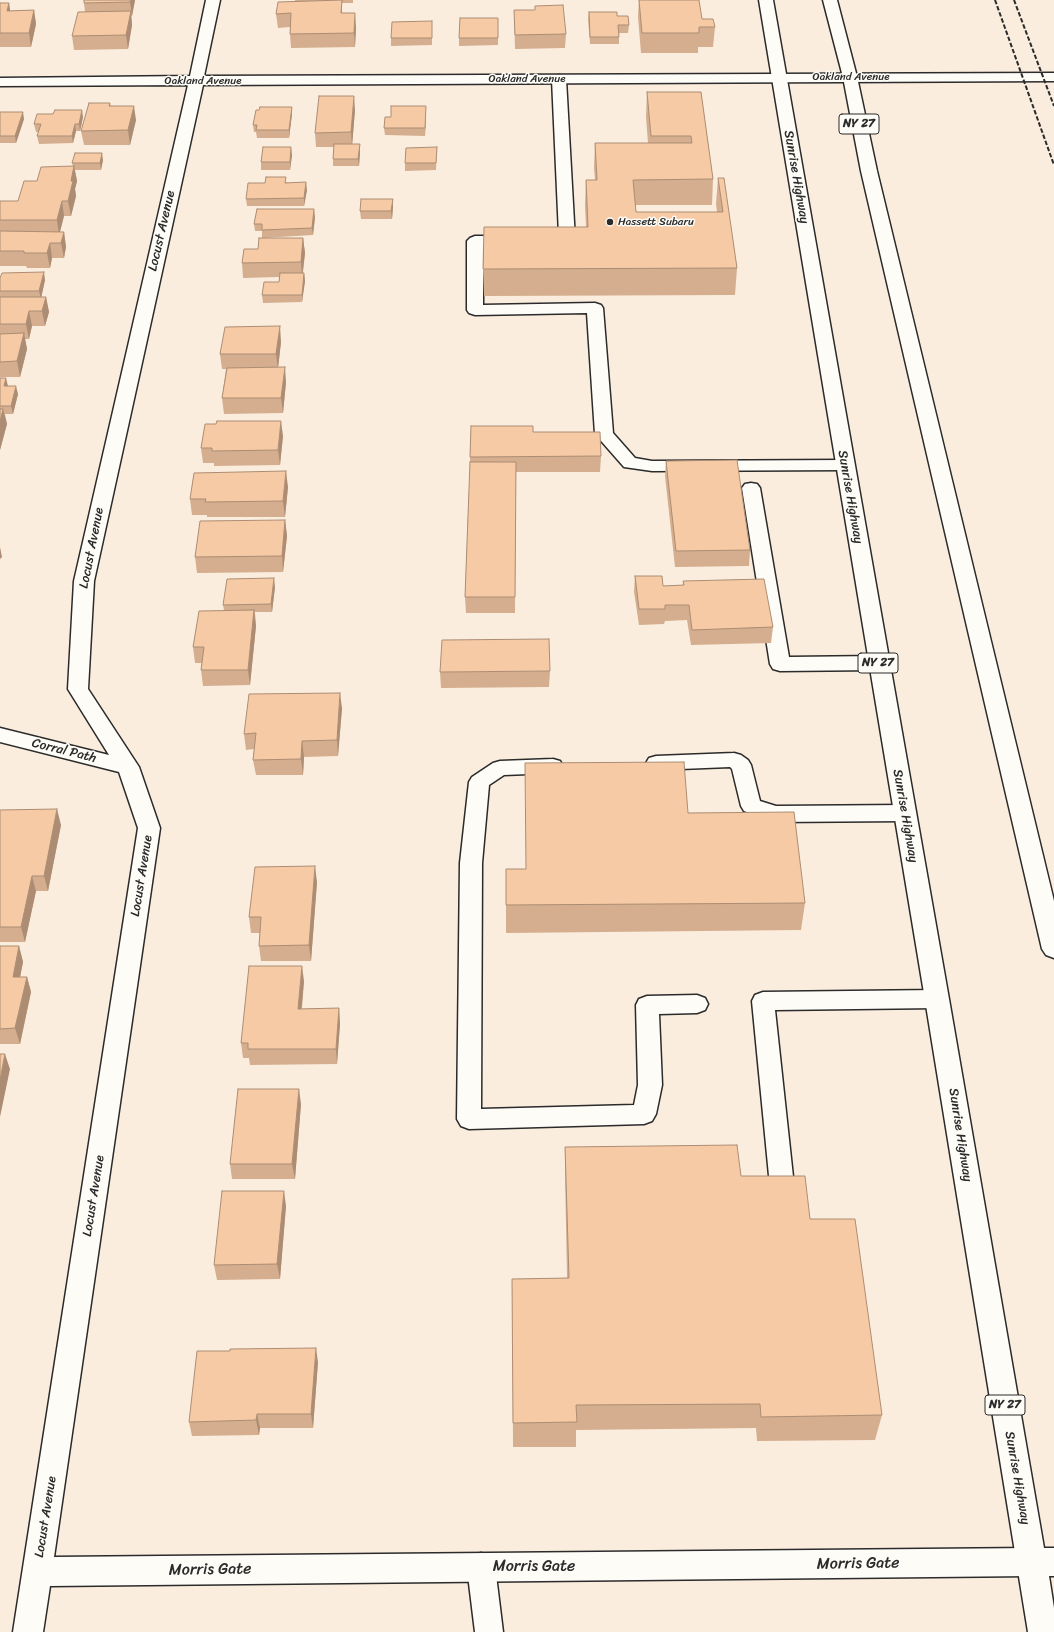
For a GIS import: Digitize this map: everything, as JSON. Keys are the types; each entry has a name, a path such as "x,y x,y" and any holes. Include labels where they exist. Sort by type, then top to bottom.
{"main road":[{"name":"Locust Avenue","path":"28,1632 149,828 128,766 78,689 84,581 213,0"},
{"name":"Sunrise Highway","path":"766,0 878,663 937,999 1043,1562 1044,1632"},
{"name":"NY 27","path":"830,0 850,77 869,171 1054,949"},
{"name":"Oakland Avenue","path":"0,82 196,82 779,77 1054,77"},
{"name":"Corral Path","path":"0,735 128,766"},
{"name":"Morris Gate","path":"37,1572 1043,1562"}],"lane":[{"path":"558,79 567,240 475,241 475,310 595,308 604,434 630,463 652,466 845,465"},
{"path":"751,488 780,664 878,663"},
{"path":"633,764 734,760 741,765 751,806 775,814 905,812"},
{"path":"570,766 500,768 479,782 471,863 469,1119 644,1114 650,1085 647,1005 697,1004"},
{"path":"782,1186 763,1001 937,999"},
{"path":"481,1567 488,1632"}],"building":[{"path":"84,0 131,0 130,2 84,3"},
{"path":"342,0 341,13 355,13 354,33 290,34 291,13 276,14 278,2"},
{"path":"639,0 699,0 702,19 713,19 715,27 699,27 699,33 642,33"},
{"path":"0,3 9,3 7,11 34,10 29,33 0,33"},
{"path":"563,5 566,34 515,35 514,10 535,10 535,6"},
{"path":"131,11 126,35 72,36 78,12"},
{"path":"589,12 617,12 617,16 628,16 629,25 618,25 619,37 590,37"},
{"path":"460,18 498,18 498,38 459,38"},
{"path":"432,21 432,38 391,38 392,22"},
{"path":"647,92 701,92 713,179 633,180 636,212 723,212 718,178 724,178 737,268 483,269 484,227 588,227 586,180 597,180 595,143 692,143 691,136 651,136"},
{"path":"319,96 354,96 351,132 315,133"},
{"path":"89,103 110,103 109,106 134,106 128,130 81,131"},
{"path":"391,106 426,106 425,128 384,128 385,117 391,117"},
{"path":"260,107 292,107 289,130 256,130 257,125 253,125 256,110 259,110"},
{"path":"55,110 82,110 79,124 75,124 72,136 37,136 41,124 34,124 37,114 53,114"},
{"path":"0,112 23,112 15,136 0,136"},
{"path":"334,144 360,144 358,159 333,159"},
{"path":"263,147 291,147 290,162 261,162"},
{"path":"437,147 436,163 405,163 406,148"},
{"path":"75,153 102,153 100,163 72,163"},
{"path":"74,166 71,181 73,181 68,201 62,201 57,220 0,220 0,201 18,201 24,181 37,181 41,167"},
{"path":"266,177 286,177 285,183 306,182 304,198 246,199 248,183 265,183"},
{"path":"361,199 393,199 391,211 360,211"},
{"path":"257,209 314,209 312,228 262,230 262,224 254,224"},
{"path":"0,231 64,232 61,243 50,243 47,253 24,253 24,251 0,251"},
{"path":"259,238 303,238 301,262 242,263 244,249 258,249"},
{"path":"44,272 39,291 0,291 0,278 2,273"},
{"path":"280,273 304,273 302,295 262,295 264,282 279,282"},
{"path":"0,297 46,297 42,311 29,311 26,324 0,324"},
{"path":"280,326 276,354 220,354 225,327"},
{"path":"24,333 17,361 0,362 0,334"},
{"path":"285,367 281,398 222,398 227,368"},
{"path":"0,378 6,378 4,386 16,386 11,406 0,406"},
{"path":"0,409 3,409 0,422"},
{"path":"217,421 281,421 278,450 212,451 212,448 201,448 205,424 216,424"},
{"path":"471,426 533,426 533,432 600,432 601,456 470,457"},
{"path":"737,460 750,550 676,551 666,461"},
{"path":"470,462 516,462 515,597 465,597"},
{"path":"286,471 283,501 205,502 206,499 190,499 194,473"},
{"path":"285,520 282,556 195,557 200,521"},
{"path":"635,576 662,576 663,586 684,585 683,581 764,579 773,627 692,630 689,605 665,605 665,609 639,609"},
{"path":"274,578 271,604 223,605 227,579"},
{"path":"254,610 248,670 201,670 204,647 193,647 199,611"},
{"path":"549,639 550,671 440,672 442,640"},
{"path":"340,693 337,740 302,741 301,759 253,760 256,733 244,734 249,694"},
{"path":"684,762 688,813 794,812 805,903 506,905 506,869 526,869 525,763"},
{"path":"57,809 44,876 32,876 21,927 0,927 0,810"},
{"path":"315,866 309,945 259,946 261,917 249,917 255,867"},
{"path":"0,946 19,946 13,977 27,977 15,1028 0,1029"},
{"path":"249,966 302,966 298,1009 339,1008 336,1049 248,1049 248,1043 241,1043"},
{"path":"0,1054 5,1054 0,1080"},
{"path":"238,1089 299,1089 292,1164 230,1164"},
{"path":"737,1145 741,1176 805,1176 810,1219 855,1219 882,1415 761,1417 760,1404 576,1405 577,1422 513,1423 512,1279 569,1278 565,1147"},
{"path":"222,1191 284,1191 277,1264 214,1265"},
{"path":"316,1348 311,1414 257,1414 256,1420 189,1422 197,1351"}],"railway":[{"path":"995,0 1054,165"},
{"path":"1014,0 1054,106"}],"place":[{"name":"Hassett Subaru","path":"610,222"}]}
